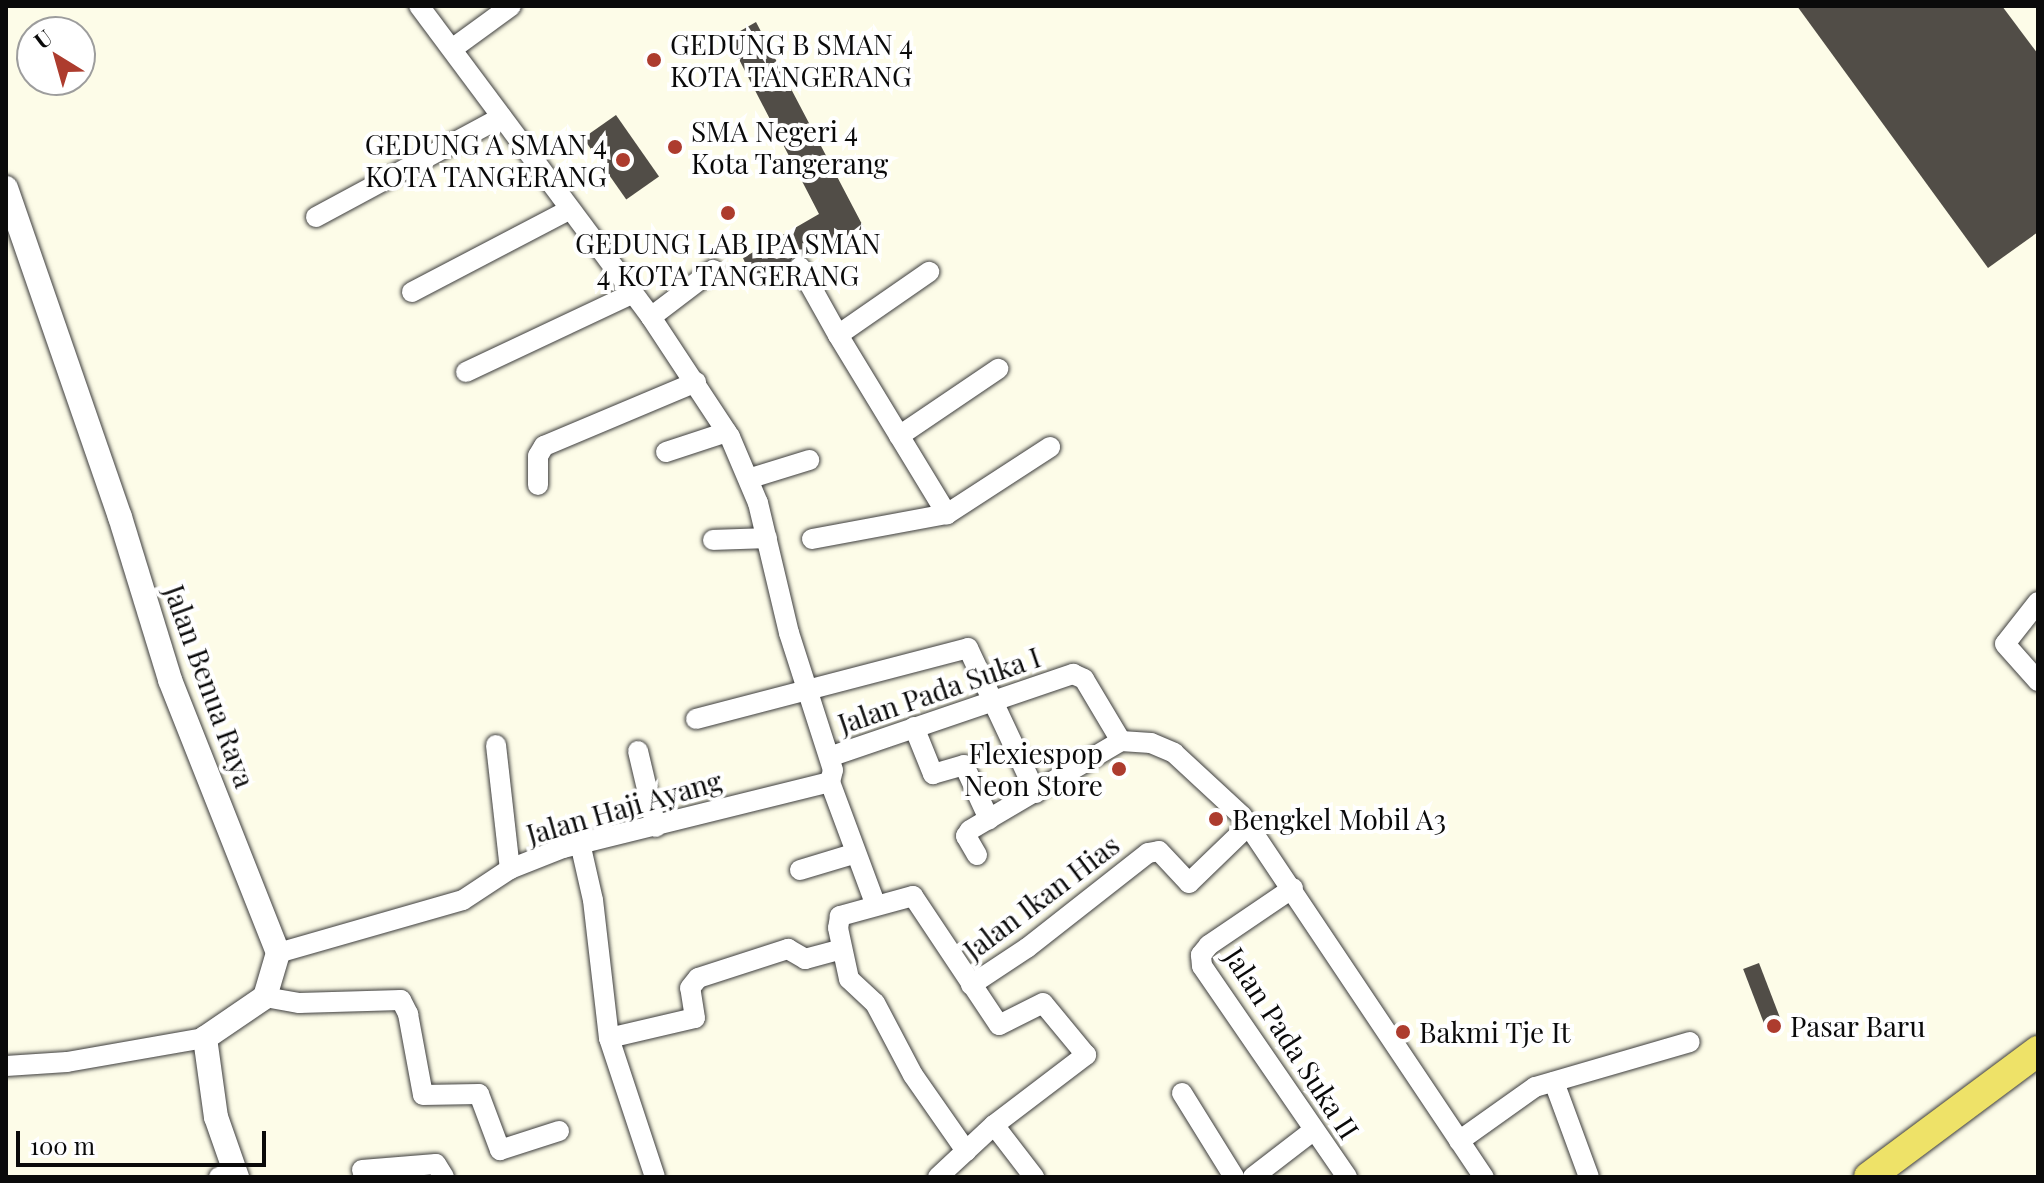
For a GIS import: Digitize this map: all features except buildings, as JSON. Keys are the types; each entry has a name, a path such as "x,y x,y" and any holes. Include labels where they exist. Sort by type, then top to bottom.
{"main road":[{"path":"1869,1177 2038,1051"},
{"path":"1902,1177 2038,1058"}],"street":[{"name":"Jalan Pada Suka I","path":"419,6 651,317 727,432 751,478 810,693 832,756 1073,674 1084,679 1121,741"},
{"path":"452,49 511,6"},
{"path":"316,217 502,117"},
{"name":"Jalan Benua Raya","path":"6,188 120,517 170,680 278,953"},
{"path":"412,292 569,210"},
{"path":"800,267 947,514"},
{"path":"651,317 713,270"},
{"path":"838,335 929,272"},
{"path":"466,372 632,294"},
{"path":"899,436 998,369"},
{"path":"538,485 538,456 544,446 696,382"},
{"path":"666,452 727,432"},
{"path":"812,539 947,514 1050,447"},
{"path":"751,478 809,460"},
{"path":"713,540 767,538"},
{"path":"2038,602 2005,644 2038,681"},
{"path":"696,719 810,693 960,649 972,653 990,701 1036,793"},
{"path":"914,727 933,774 964,765 989,819"},
{"path":"977,855 967,833 1121,741 1151,743 1174,753 1249,825 1484,1177"},
{"path":"496,745 510,869"},
{"path":"638,751 656,827"},
{"path":"832,756 830,782 853,854 875,903"},
{"name":"Jalan Haji Ayang","path":"278,953 463,900 510,869 580,843 656,827 830,782"},
{"name":"Jalan Ikan Hias","path":"971,985 1027,948 1148,853 1159,851 1189,883 1249,825"},
{"path":"580,843 593,900 609,1038 655,1177"},
{"path":"800,870 853,854"},
{"name":"Jalan Pada Suka II","path":"1293,888 1209,945 1201,960 1347,1177"},
{"path":"938,1177 966,1151 994,1125 1086,1055 1051,1007 1036,1005 999,1025 913,896 875,903 840,916 842,949 849,979 875,1003 913,1075 966,1151"},
{"path":"609,1038 695,1018 690,988 698,978 788,949 805,959 842,949"},
{"path":"6,1066 67,1062 205,1038 265,997 278,953"},
{"path":"265,997 299,1003 401,1000 408,1014 423,1095 479,1094 500,1150 559,1131"},
{"path":"205,1038 216,1117 230,1176"},
{"path":"1459,1141 1512,1098 1554,1082 1690,1042"},
{"path":"1554,1082 1589,1177"},
{"path":"1182,1093 1234,1177"},
{"path":"994,1125 1034,1177"},
{"path":"1253,1177 1314,1130"},
{"path":"362,1170 436,1164 444,1177"}],"place":[{"name":"GEDUNG B SMAN 4 KOTA TANGERANG","path":"654,60"},
{"name":"SMA Negeri 4 Kota Tangerang","path":"675,147"},
{"name":"GEDUNG A SMAN 4 KOTA TANGERANG","path":"623,160"},
{"name":"GEDUNG LAB IPA SMAN 4 KOTA TANGERANG","path":"728,213"},
{"name":"Flexiespop Neon Store","path":"1119,769"},
{"name":"Bengkel Mobil A3","path":"1216,819"},
{"name":"Pasar Baru","path":"1774,1026"},
{"name":"Bakmi Tje It","path":"1403,1032"}]}
